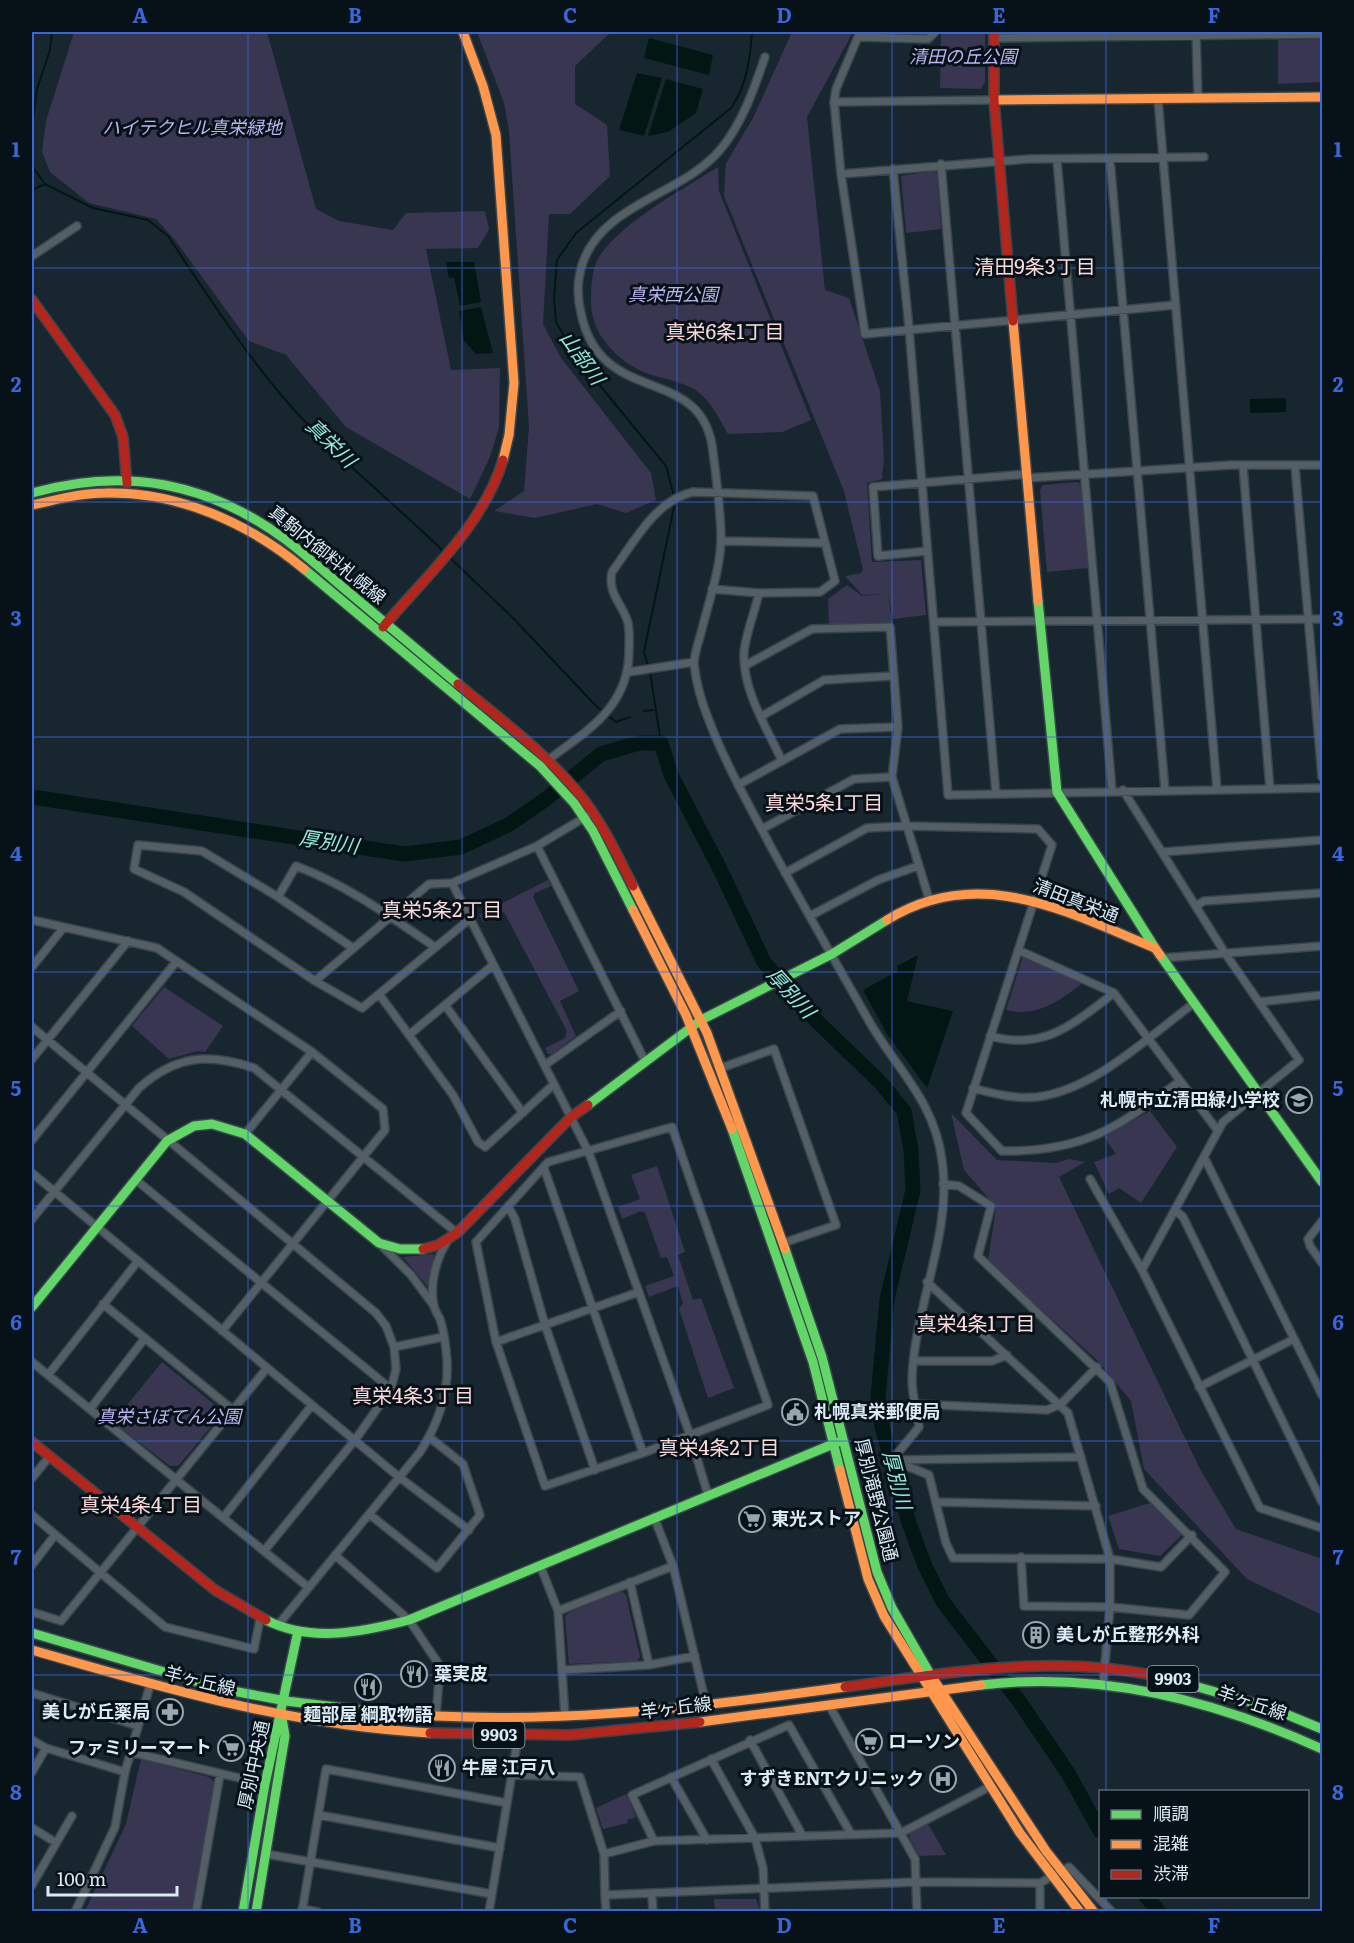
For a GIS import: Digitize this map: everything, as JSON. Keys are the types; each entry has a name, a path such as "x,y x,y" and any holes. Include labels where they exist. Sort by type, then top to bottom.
{"main road":[{"path":"383,627 478,513 502,464 511,422 514,383 496,135 483,86 463,32"},
{"path":"994,35 994,100 1057,792 1193,1004 1323,1182"},
{"path":"994,100 1323,97"},
{"path":"32,300 115,415 123,437 128,491"},
{"name":"真駒内御料札幌線","path":"32,493 63,484 127,479 181,487 213,497 253,516 286,540 577,799"},
{"name":"真駒内御料札幌線","path":"32,505 83,494 128,491 189,503 256,534 383,627 548,759 577,799"},
{"path":"577,799 589,815"},
{"name":"厚別滝野公園通","path":"589,815 608,836 701,1020 721,1068 822,1357 877,1572 892,1608 930,1673 1060,1871 1094,1911"},
{"name":"厚別滝野公園通","path":"589,815 692,1026 720,1094 813,1362 868,1579 884,1616 919,1675 1051,1877 1080,1911"},
{"name":"清田真栄通","path":"379,1244 402,1251 417,1252 434,1248 448,1240 571,1117 692,1026 832,954 893,916 930,902 958,896 998,892 1034,900 1155,948"},
{"path":"32,1307 167,1141 194,1126 212,1124 245,1134 379,1244"},
{"path":"32,1442 214,1592 260,1619 298,1631 351,1633 382,1628 409,1620 843,1440"},
{"path":"282,1715 298,1631"},
{"name":"羊ヶ丘線","path":"32,1633 212,1686 284,1701 436,1717 521,1719 625,1714 960,1670 1015,1666 1104,1667 1207,1685 1269,1706 1323,1729"},
{"name":"羊ヶ丘線","path":"32,1650 150,1685 282,1715 392,1731 518,1736 652,1728 972,1685 1026,1680 1078,1681 1168,1695 1201,1704 1268,1724 1323,1749"},
{"name":"厚別中央通","path":"243,1911 265,1784 282,1715"},
{"name":"厚別中央通","path":"256,1911 285,1736 282,1715"}],"street":[{"path":"935,32 928,39 859,34 836,89 834,102 841,174 865,334 909,328 1175,305"},
{"path":"1196,34 1198,99"},
{"path":"994,35 1323,34"},
{"path":"765,57 744,111 720,151 697,169 615,221 598,237 582,264 577,296 583,326 596,351 611,367 629,378 681,396 697,410 706,426 711,442 721,541 694,662 706,716 738,785 785,873 872,1026 924,1101 942,1160 943,1210 927,1282 912,1383 919,1427 892,1460"},
{"path":"1158,99 1217,789"},
{"path":"834,102 994,100"},
{"path":"841,174 999,160 1204,157"},
{"path":"1110,159 1165,790"},
{"path":"1057,160 1112,790"},
{"path":"941,164 996,794"},
{"path":"893,169 909,328 948,795 1112,790 1323,788"},
{"path":"32,256 77,226"},
{"path":"927,551 878,556 873,487 968,478 1243,466 1323,465"},
{"path":"1243,466 1270,789"},
{"path":"1295,466 1323,777"},
{"path":"540,766 598,722 612,706 632,671 628,625 610,583 612,572 654,516 682,494 813,496 835,581 820,592 759,593 712,589"},
{"path":"721,541 825,543"},
{"path":"759,593 744,651 751,694 782,761"},
{"path":"934,622 1323,619"},
{"path":"746,665 812,629 890,627 898,727 892,777 930,902"},
{"path":"632,671 694,662"},
{"path":"762,716 824,680 893,676"},
{"path":"738,785 840,729 898,727"},
{"path":"762,830 854,779 892,777"},
{"path":"1123,790 1225,953 1299,1060 1223,1122 1142,1270"},
{"path":"315,981 429,884 452,883 537,846 589,815"},
{"path":"785,873 867,828 907,826 1038,829 1052,845 966,1113 1002,1151 1039,1152 1067,1146 1115,1127 1180,1081"},
{"path":"1163,852 1323,840"},
{"path":"353,948 278,897 202,851 138,845 134,869 184,892 315,981 362,1008 471,918"},
{"path":"537,846 645,1061"},
{"path":"278,897 296,866 325,877 390,916 435,947"},
{"path":"810,916 878,879 918,866"},
{"path":"452,883 589,1153 690,1435 708,1495"},
{"path":"1196,906 1204,901 1323,893"},
{"path":"32,920 157,948 312,1052 383,1109 385,1130 222,1331"},
{"path":"32,967 64,927"},
{"path":"32,1059 128,941"},
{"path":"1162,958 1323,946"},
{"path":"1018,950 1114,993 1218,1131"},
{"path":"32,1140 176,962"},
{"path":"409,1035 493,965"},
{"path":"990,1036 1017,1041 1044,1038 1065,1029 1114,993"},
{"path":"379,994 453,1095 478,1142 486,1147 554,1084"},
{"path":"1259,1002 1323,995"},
{"path":"973,1088 1000,1096 1037,1097 1077,1086 1100,1073 1193,1004"},
{"path":"445,1005 523,1113"},
{"path":"545,1065 621,1011"},
{"path":"32,1027 376,1313 386,1326 394,1347 396,1369 391,1389 355,1440 264,1551"},
{"path":"721,1068 774,1049 778,1060 836,1225 783,1243"},
{"path":"245,1134 312,1052"},
{"path":"32,1219 125,1104 155,1074 179,1062 204,1058 231,1060 254,1068 457,1233"},
{"path":"672,1127 768,1405 643,1453 546,1486 496,1342 476,1242 543,1168 548,1162 589,1153 672,1127"},
{"path":"1204,1157 1323,1395"},
{"path":"543,1168 643,1453"},
{"path":"32,1173 399,1477 469,1530"},
{"path":"1090,1179 1142,1270 1260,1508 1323,1528"},
{"path":"136,1180 391,1389"},
{"path":"943,1184 959,1185 991,1206 978,1256 1097,1367 1110,1382 1119,1403 1143,1488 1192,1535 1225,1572 1189,1615 1110,1607 1024,1606 1021,1557"},
{"path":"508,1206 515,1219 545,1325 595,1470"},
{"path":"1175,1210 1183,1217 1323,1502"},
{"path":"1323,1221 1308,1239 1310,1246 1323,1263"},
{"path":"278,1625 429,1437 443,1403 446,1381 447,1359 434,1306 434,1275 439,1254 448,1240"},
{"path":"379,1244 411,1275 434,1306"},
{"path":"48,1375 138,1261"},
{"path":"927,1282 1061,1404 1068,1413 1110,1559 1110,1607 1103,1685"},
{"path":"496,1342 639,1292"},
{"path":"103,1304 233,1410"},
{"path":"394,1347 443,1337"},
{"path":"90,1409 145,1338"},
{"path":"1199,1387 1294,1339"},
{"path":"914,1360 992,1361 1007,1355"},
{"path":"32,1362 309,1587"},
{"path":"915,1404 1047,1410 1061,1404 1097,1367"},
{"path":"32,1612 61,1621 178,1481 267,1368"},
{"path":"223,1518 312,1405"},
{"path":"369,1514 437,1568 469,1530 480,1515 463,1464 429,1437"},
{"path":"32,1478 49,1457"},
{"path":"892,1460 1081,1457"},
{"path":"892,1460 929,1475 946,1543 953,1558 1110,1559 1161,1567 1192,1535"},
{"path":"936,1502 1096,1506"},
{"path":"32,1515 165,1627 254,1649 260,1619"},
{"path":"654,1517 673,1566 706,1704"},
{"path":"32,1564 55,1534"},
{"path":"335,1555 409,1620 440,1666 436,1717"},
{"path":"540,1565 558,1611 564,1670 565,1718"},
{"path":"558,1611 673,1566"},
{"path":"630,1582 649,1665"},
{"path":"564,1670 649,1665 695,1656"},
{"path":"75,1911 115,1827 125,1772 150,1685"},
{"path":"32,1693 138,1726"},
{"path":"829,1705 915,1859 917,1911"},
{"path":"489,1911 521,1719"},
{"path":"654,1841 632,1795 750,1740 789,1725 851,1834"},
{"path":"32,1740 46,1748 125,1772"},
{"path":"750,1740 802,1835"},
{"path":"32,1772 46,1748"},
{"path":"130,1752 265,1784"},
{"path":"711,1759 755,1838 763,1868 765,1911"},
{"path":"318,1911 302,1910 326,1769 507,1803"},
{"path":"196,1911 220,1774"},
{"path":"512,1775 580,1777 604,1854 606,1911"},
{"path":"671,1777 707,1840"},
{"path":"604,1854 654,1841 901,1833 991,1786"},
{"path":"319,1815 500,1848"},
{"path":"32,1885 72,1816"},
{"path":"32,1828 55,1842"},
{"path":"266,1854 492,1894"},
{"path":"605,1895 652,1895 916,1882 1040,1883 1069,1867 1099,1898"},
{"path":"1040,1883 1040,1911"},
{"path":"652,1895 653,1911"},
{"path":"1099,1898 1112,1911"}],"green space":[{"name":"ハイテクヒル真栄緑地","path":"74,32 267,32 316,209 339,221 393,230 406,213 485,211 489,229 478,248 426,249 451,370 500,368 499,427 490,457 470,499 346,427 286,355 249,341 175,240 156,219 89,203 50,172 42,152 46,121"},
{"path":"477,32 611,32 575,66 575,104 607,125 610,176 570,214 549,214 543,324 561,358 651,473 656,500 626,513 597,504 535,518 494,511 524,491 529,427 509,132 504,103"},
{"path":"792,32 853,32 807,117 825,290 849,298 880,391 884,458 882,479 867,483 872,562 921,560 926,615 893,619 888,593 892,622 829,625 828,599 847,585 862,596 885,594 862,595 845,576 861,573 863,570 844,491 724,196 726,163 753,118"},
{"name":"清田の丘公園","path":"941,32 985,32 985,82 981,89 940,88"},
{"path":"1322,39 1322,82 1278,84 1278,40"},
{"name":"真栄西公園","path":"718,167 719,191 811,420 782,432 728,434 713,408 698,392 685,385 639,370 615,353 602,338 591,310 593,276 596,263 604,250 632,223"},
{"path":"934,171 937,174 941,229 906,233 901,176"},
{"path":"1078,482 1081,485 1088,568 1047,572 1040,490 1043,485"},
{"path":"548,880 551,886 535,893 533,897 579,991 560,1001 576,1036 552,1054 548,1054 545,1048 565,1038 567,1031 504,912 483,922 479,915"},
{"path":"1027,955 1084,982 1048,1006 1028,1012 1006,1010 1023,956"},
{"path":"164,987 223,1026 205,1052 198,1051 169,1059 132,1026"},
{"path":"1150,1111 1177,1147 1141,1203 1119,1188 1109,1194 1094,1162 1116,1154 1104,1137"},
{"path":"951,1113 997,1160 1056,1163 1069,1159 1085,1162 1059,1177 1200,1469 1236,1529 1322,1559 1322,1615 1247,1579 1144,1469 1131,1401 1098,1361 988,1261 996,1207 964,1170"},
{"path":"657,1166 685,1252 678,1255 693,1300 701,1298 734,1388 708,1398 679,1309 683,1303 678,1286 649,1297 645,1286 674,1276 667,1257 661,1258 645,1213 641,1211 622,1219 618,1207 640,1199 631,1175"},
{"path":"434,1254 429,1287 403,1257"},
{"name":"真栄さぼてん公園","path":"162,1362 221,1410 221,1415 178,1466 170,1466 113,1422"},
{"path":"1150,1503 1181,1532 1181,1536 1160,1556 1119,1549 1108,1516"},
{"path":"622,1591 626,1595 640,1657 637,1661 569,1664 565,1617 568,1613"},
{"path":"141,1759 209,1777 214,1782 192,1911 85,1911 126,1824"},
{"path":"626,1794 636,1817 627,1820 628,1823 603,1829 596,1808"},
{"path":"928,1824 946,1855 919,1856 909,1837 910,1833"},
{"path":"714,1899 756,1899 760,1911 715,1911"}],"shaded area":[{"path":"649,38 713,55 709,75 644,58"},
{"path":"637,73 662,78 644,136 619,130"},
{"path":"666,79 703,89 696,113 668,132 648,136"},
{"path":"446,262 474,262 481,302 460,306 454,278 449,278"},
{"path":"481,307 493,353 476,354 464,341 459,311"},
{"path":"1286,398 1286,412 1250,413 1250,399"},
{"path":"918,955 907,1001 953,1011 927,1088 887,1034 863,990 898,971 897,966"}],"waterway":[{"path":"32,127 37,89 50,50 52,32"},
{"name":"山部川","path":"674,496 666,466 575,355 556,322 554,299 557,260 576,233 731,108 744,81 749,62 752,32"},
{"name":"真栄川","path":"32,166 45,184 93,208 148,220 168,236 237,338 282,396 320,437 443,551"},
{"name":"真栄川","path":"32,190 45,184"},
{"name":"山部川","path":"648,666 644,652 675,502"},
{"name":"真栄川","path":"447,555 514,619 597,707 616,722 630,717"},
{"name":"山部川","path":"650,672 661,743"},
{"name":"真栄川","path":"644,711 653,710"},
{"name":"厚別川","path":"32,797 404,854 461,847 508,825 546,799 601,754 639,743 661,743 671,775 719,867 764,962 797,1002 880,1082 904,1111 911,1150 913,1190 887,1299 878,1397 882,1427 909,1523 925,1566 943,1602 1019,1701 1068,1773 1099,1829"},
{"name":"厚別川","path":"1148,1898 1159,1912"}],"traffic: fast":[{"path":"32,493 66,485 100,481 133,481 165,485 196,493 226,505 257,520 286,540 458,684"},
{"path":"304,569 540,766 574,803 593,831 633,910"},
{"path":"1038,601 1057,792 1155,948"},
{"path":"588,1105 701,1020 832,954 887,920"},
{"path":"1160,955 1322,1182"},
{"path":"32,1307 167,1141 194,1126 212,1124 245,1134 379,1243 400,1249 423,1249"},
{"path":"732,1129 813,1362 840,1470"},
{"path":"785,1249 822,1357 877,1572 892,1608 930,1674"},
{"path":"266,1620 283,1627 319,1633 355,1631 409,1620 838,1442"},
{"path":"243,1912 265,1784 298,1631"},
{"path":"32,1633 222,1689 286,1701 377,1712"},
{"path":"1170,1679 1271,1708 1322,1729"},
{"path":"981,1685 1069,1682 1156,1693 1240,1716 1322,1749"},
{"path":"256,1912 285,1736 282,1718"}],"traffic: slow":[{"path":"463,32 483,86 496,135 514,383 509,435 503,460"},
{"path":"994,100 1322,97"},
{"path":"1013,321 1038,601"},
{"path":"32,505 96,493 132,494 185,504 211,513 260,537 304,569"},
{"path":"633,886 707,1033 785,1249"},
{"path":"887,920 921,903 955,895 989,894 1023,899 1056,908 1155,948 1160,955"},
{"path":"633,910 686,1015 732,1129"},
{"path":"840,1470 868,1579 884,1616 1020,1833 1080,1912"},
{"path":"32,1650 180,1691 278,1714 378,1729 430,1733"},
{"path":"930,1674 1046,1851 1094,1912"},
{"path":"700,1722 981,1685"},
{"path":"377,1712 496,1718 612,1713 670,1709 845,1687"}],"traffic: jam":[{"path":"994,32 994,100 1013,321"},
{"path":"32,300 115,415 123,437 127,483"},
{"path":"383,627 468,528 494,484 503,460"},
{"path":"458,684 522,736 580,795 609,839 633,886"},
{"path":"423,1249 438,1245 457,1233 571,1117 588,1105"},
{"path":"32,1442 215,1590 266,1620"},
{"path":"845,1687 968,1671 1047,1666 1128,1671 1170,1679"},
{"path":"430,1733 570,1735 700,1722"}],"place":[{"name":"札幌市立清田緑小学校","path":"1299,1100"},
{"name":"札幌真栄郵便局","path":"795,1412"},
{"name":"東光ストア","path":"752,1519"},
{"name":"美しが丘整形外科","path":"1036,1635"},
{"name":"葉実皮","path":"414,1674"},
{"name":"麺部屋 綱取物語","path":"368,1687"},
{"name":"美しが丘薬局","path":"170,1712"},
{"name":"ローソン","path":"869,1742"},
{"name":"ファミリーマート","path":"231,1748"},
{"name":"牛屋 江戸八","path":"442,1768"},
{"name":"すずきENTクリニック","path":"943,1779"}],"district":[{"name":"清田9条3丁目","path":"1035,267"},
{"name":"真栄6条1丁目","path":"725,332"},
{"name":"真栄5条1丁目","path":"824,803"},
{"name":"真栄5条2丁目","path":"442,910"},
{"name":"真栄4条1丁目","path":"976,1324"},
{"name":"真栄4条3丁目","path":"413,1396"},
{"name":"真栄4条2丁目","path":"719,1448"},
{"name":"真栄4条4丁目","path":"141,1505"}]}
